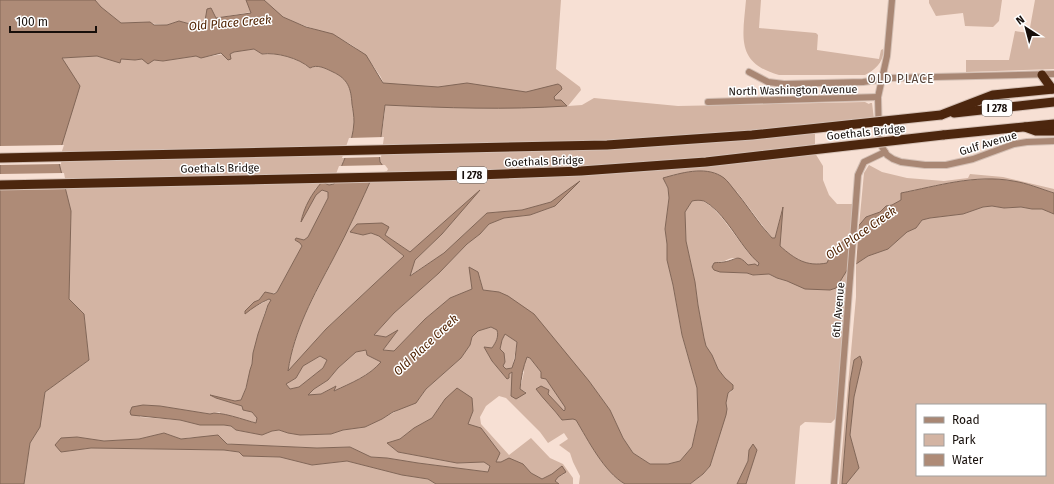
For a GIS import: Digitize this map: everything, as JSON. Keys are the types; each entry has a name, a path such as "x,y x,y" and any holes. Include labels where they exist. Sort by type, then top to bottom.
{"highway":[{"path":"1042,75 1053,89"},
{"path":"941,115 994,95 1053,89"},
{"name":"I 278","path":"941,115 1054,102"},
{"name":"Goethals Bridge","path":"0,158 607,145 752,135 941,115"},
{"name":"I 278","path":"1024,127 1054,124"},
{"path":"1024,127 1036,131 1054,131"},
{"name":"Goethals Bridge","path":"0,185 574,172 706,162 1024,127"}],"street":[{"path":"885,152 879,140 878,97 886,56 892,0"},
{"path":"749,72 753,76 778,84 864,82 890,78 1054,74"},
{"name":"North Washington Avenue","path":"708,102 878,97"},
{"name":"Gulf Avenue","path":"885,152 890,157 901,162 939,165 973,159 1020,143 1054,141"},
{"name":"6th Avenue","path":"834,484 856,222 858,175 864,162 885,152"}],"green space":[{"path":"95,0 246,0 251,12 216,18 211,9 205,21 199,24 190,24 179,21 167,25 135,22 121,23 101,7"},
{"path":"264,0 561,0 556,69 580,87 581,90 568,106 582,105 594,98 678,106 872,103 874,119 815,124 815,153 823,166 823,180 829,195 837,204 853,204 851,235 832,251 827,263 807,263 791,255 780,246 782,209 775,238 772,238 737,192 679,174 672,176 665,183 668,188 669,198 665,229 667,260 682,336 697,388 698,420 692,447 680,461 668,464 650,464 633,453 623,438 610,410 589,381 499,292 483,290 480,278 470,267 472,289 450,298 425,319 394,351 383,350 397,331 386,337 374,335 394,313 439,273 489,224 504,218 530,215 555,206 577,184 551,202 522,210 487,213 444,253 409,276 415,260 442,234 477,193 410,252 385,235 357,224 350,232 363,235 371,233 379,236 404,256 326,329 288,372 291,356 300,327 380,162 385,113 385,93 382,81 374,67 365,56 355,48 345,41 285,18 276,12"},
{"path":"746,0 761,0 759,28 816,33 818,35 817,50 879,59 881,50 883,49 881,61 876,68 865,75 779,75 765,70 755,63 748,55 745,46 744,25"},
{"path":"929,0 1002,0 999,21 993,27 965,26 963,13 936,16 929,3"},
{"path":"1035,0 1054,0 1054,69 966,72 966,60 1009,60 1015,31 1029,33"},
{"path":"254,49 262,54 287,56 300,61 310,68 316,66 322,67 342,78 350,89 352,98 354,122 352,138 334,184 316,188 303,213 302,220 316,195 322,190 328,192 328,198 308,237 304,240 296,238 295,240 302,246 277,292 262,296 259,300 254,302 255,306 270,299 271,301 263,317 250,373 241,400 235,401 212,396 242,406 243,410 252,412 258,418 256,423 226,416 219,412 211,414 160,406 143,405 140,417 180,420 200,425 231,426 236,430 262,435 279,430 288,433 318,435 331,434 343,430 365,427 420,398 426,389 461,358 470,345 472,337 478,331 491,327 497,329 497,339 492,348 484,347 492,361 507,379 512,368 506,369 501,361 501,342 505,334 517,342 511,385 519,397 526,392 520,389 524,372 523,366 527,357 530,358 535,364 566,407 565,410 564,411 549,396 537,389 543,397 562,420 573,418 576,420 603,464 617,479 625,484 579,484 580,476 570,453 559,445 568,439 564,433 548,443 540,432 506,398 499,396 486,406 480,417 481,424 509,455 531,438 550,458 563,464 573,478 573,484 559,484 554,481 564,474 552,474 542,479 531,473 523,464 501,462 495,463 467,424 473,411 445,399 432,418 414,428 400,439 387,443 398,452 457,463 484,462 490,466 488,472 371,457 350,447 317,448 237,445 193,437 181,439 164,433 139,439 104,441 77,437 61,452 91,448 224,450 239,452 243,456 280,457 312,465 347,461 402,475 428,479 436,484 24,484 30,443 40,427 45,392 89,360 84,314 69,299 71,211 59,163 62,58 97,56 120,62 120,59 163,61 196,56 204,57 230,54"},
{"path":"869,165 882,172 907,178 944,181 968,178 970,174 1003,177 1054,189 1054,193 1023,183 999,179 971,180 943,184 901,193 901,200 892,205 886,206 880,212 866,217 859,226 864,173"},
{"path":"692,201 703,201 712,207 747,251 759,263 758,266 748,265 739,259 731,258 718,262 720,272 747,273 753,275 769,274 793,283 836,288 849,267 836,418 831,423 805,422 800,426 795,484 746,484 757,450 749,450 748,461 737,484 690,484 703,474 710,466 727,409 726,403 728,393 731,392 733,385 718,369 706,346 704,338 695,282 686,241 685,212"},
{"path":"992,206 1004,208 1021,207 1042,209 1054,214 1054,484 846,484 859,468 850,435 854,397 862,362 854,360 850,382 842,484 839,484 856,297 856,264 868,256 888,249 907,232 916,228 922,220 963,214 983,207"},
{"path":"366,350 367,355 381,362 376,367 359,379 334,391 335,386 321,394 307,396 314,389 328,380 338,368 356,352"},
{"path":"320,356 327,360 323,368 299,387 290,389 286,384 296,378 303,366"}],"water":[{"name":"Old Place Creek","path":"0,0 95,0 101,7 121,23 150,22 154,25 167,25 179,21 190,24 199,24 205,21 207,9 211,8 216,18 251,13 246,0 264,0 283,17 306,27 333,34 366,55 383,83 438,87 467,83 526,92 558,84 561,86 562,89 554,97 555,100 561,100 567,106 476,108 385,105 379,153 380,162 386,170 374,173 344,238 312,299 295,341 288,371 326,329 404,256 379,236 371,233 363,235 350,232 357,224 382,223 389,227 385,235 410,252 480,190 442,234 415,260 410,276 444,253 487,213 522,210 551,202 580,181 555,206 530,215 504,218 489,224 439,273 394,313 374,335 386,337 398,330 383,350 394,351 425,319 450,298 472,289 469,267 478,272 483,290 499,292 508,296 534,314 589,381 610,410 623,438 633,453 650,464 668,464 680,461 692,447 698,420 697,388 682,335 667,260 665,229 669,198 668,188 663,178 692,171 707,171 721,176 730,184 761,226 772,238 775,238 783,207 780,246 801,261 813,264 827,263 832,251 851,235 866,217 880,212 886,206 892,205 901,200 901,193 971,180 999,179 1018,182 1054,193 1054,214 1042,209 1021,207 1004,208 992,206 983,207 963,214 922,220 916,228 907,232 888,249 868,256 849,267 836,288 830,290 805,289 769,274 753,275 747,273 720,272 714,270 712,267 714,263 737,258 741,259 748,265 755,264 758,266 759,263 716,210 704,201 692,201 685,212 686,241 695,282 704,338 706,346 718,369 733,385 733,389 728,393 726,415 710,466 703,474 690,484 625,484 617,479 603,464 576,420 562,420 536,389 541,386 549,390 548,394 564,411 565,410 565,407 546,379 541,378 541,372 530,358 527,357 520,385 520,389 526,393 516,399 511,396 512,372 509,374 509,378 507,379 492,361 484,347 492,348 497,339 497,330 491,327 478,331 472,337 470,345 461,358 426,389 416,403 393,412 365,427 343,430 331,434 300,435 279,430 262,435 236,430 231,426 200,425 180,420 131,415 130,412 132,407 143,405 160,406 210,414 219,413 256,423 257,418 252,412 243,410 242,406 210,395 235,401 241,400 246,388 258,334 271,300 269,299 262,302 245,314 245,311 254,302 259,300 265,292 274,294 277,292 302,246 295,240 296,238 304,240 308,237 328,198 328,192 322,190 316,195 301,222 309,200 322,182 329,185 334,184 352,138 354,120 351,93 348,85 338,75 324,68 315,66 310,68 300,61 287,56 262,54 254,49 234,52 230,54 231,59 228,60 221,53 201,58 196,56 163,61 154,60 148,64 142,59 121,59 120,63 97,56 62,58 80,86 60,151 59,163 71,211 69,299 84,314 89,360 45,392 40,427 30,443 24,484 0,484","holes":["505,334 517,342 515,359 512,368 506,369 503,366 505,362 504,353 500,349","366,350 367,355 381,362 365,375 334,391 336,386 321,394 308,395 328,380 338,368 356,352","320,356 327,360 323,368 299,387 290,389 286,384 296,378 303,366"]},
{"path":"860,356 862,362 854,397 850,435 859,468 846,484 842,484 850,382 854,360"},
{"path":"457,388 472,398 473,411 468,424 481,428 500,453 496,462 501,462 509,458 523,464 531,473 542,479 552,474 562,466 566,472 555,481 559,484 436,484 428,479 402,475 347,461 312,465 280,457 243,456 239,452 224,450 91,448 61,452 55,445 61,438 77,437 104,441 139,439 164,433 181,439 218,435 227,444 317,448 350,447 371,457 488,472 490,466 484,462 457,463 398,452 387,443 400,439 414,428 432,418 445,399"},
{"path":"753,444 757,450 746,484 737,484 748,461 749,450"}],"pier":[{"path":"384,137 381,157 342,158 349,138"},
{"path":"64,145 61,164 0,165 0,146"},
{"path":"385,165 388,169 387,171 375,175 372,182 330,183 333,182 339,166"},
{"path":"64,173 67,189 0,190 0,174"},
{"path":"859,223 856,267 849,267 851,232"}],"district":[{"name":"OLD PLACE","path":"901,79"}]}
